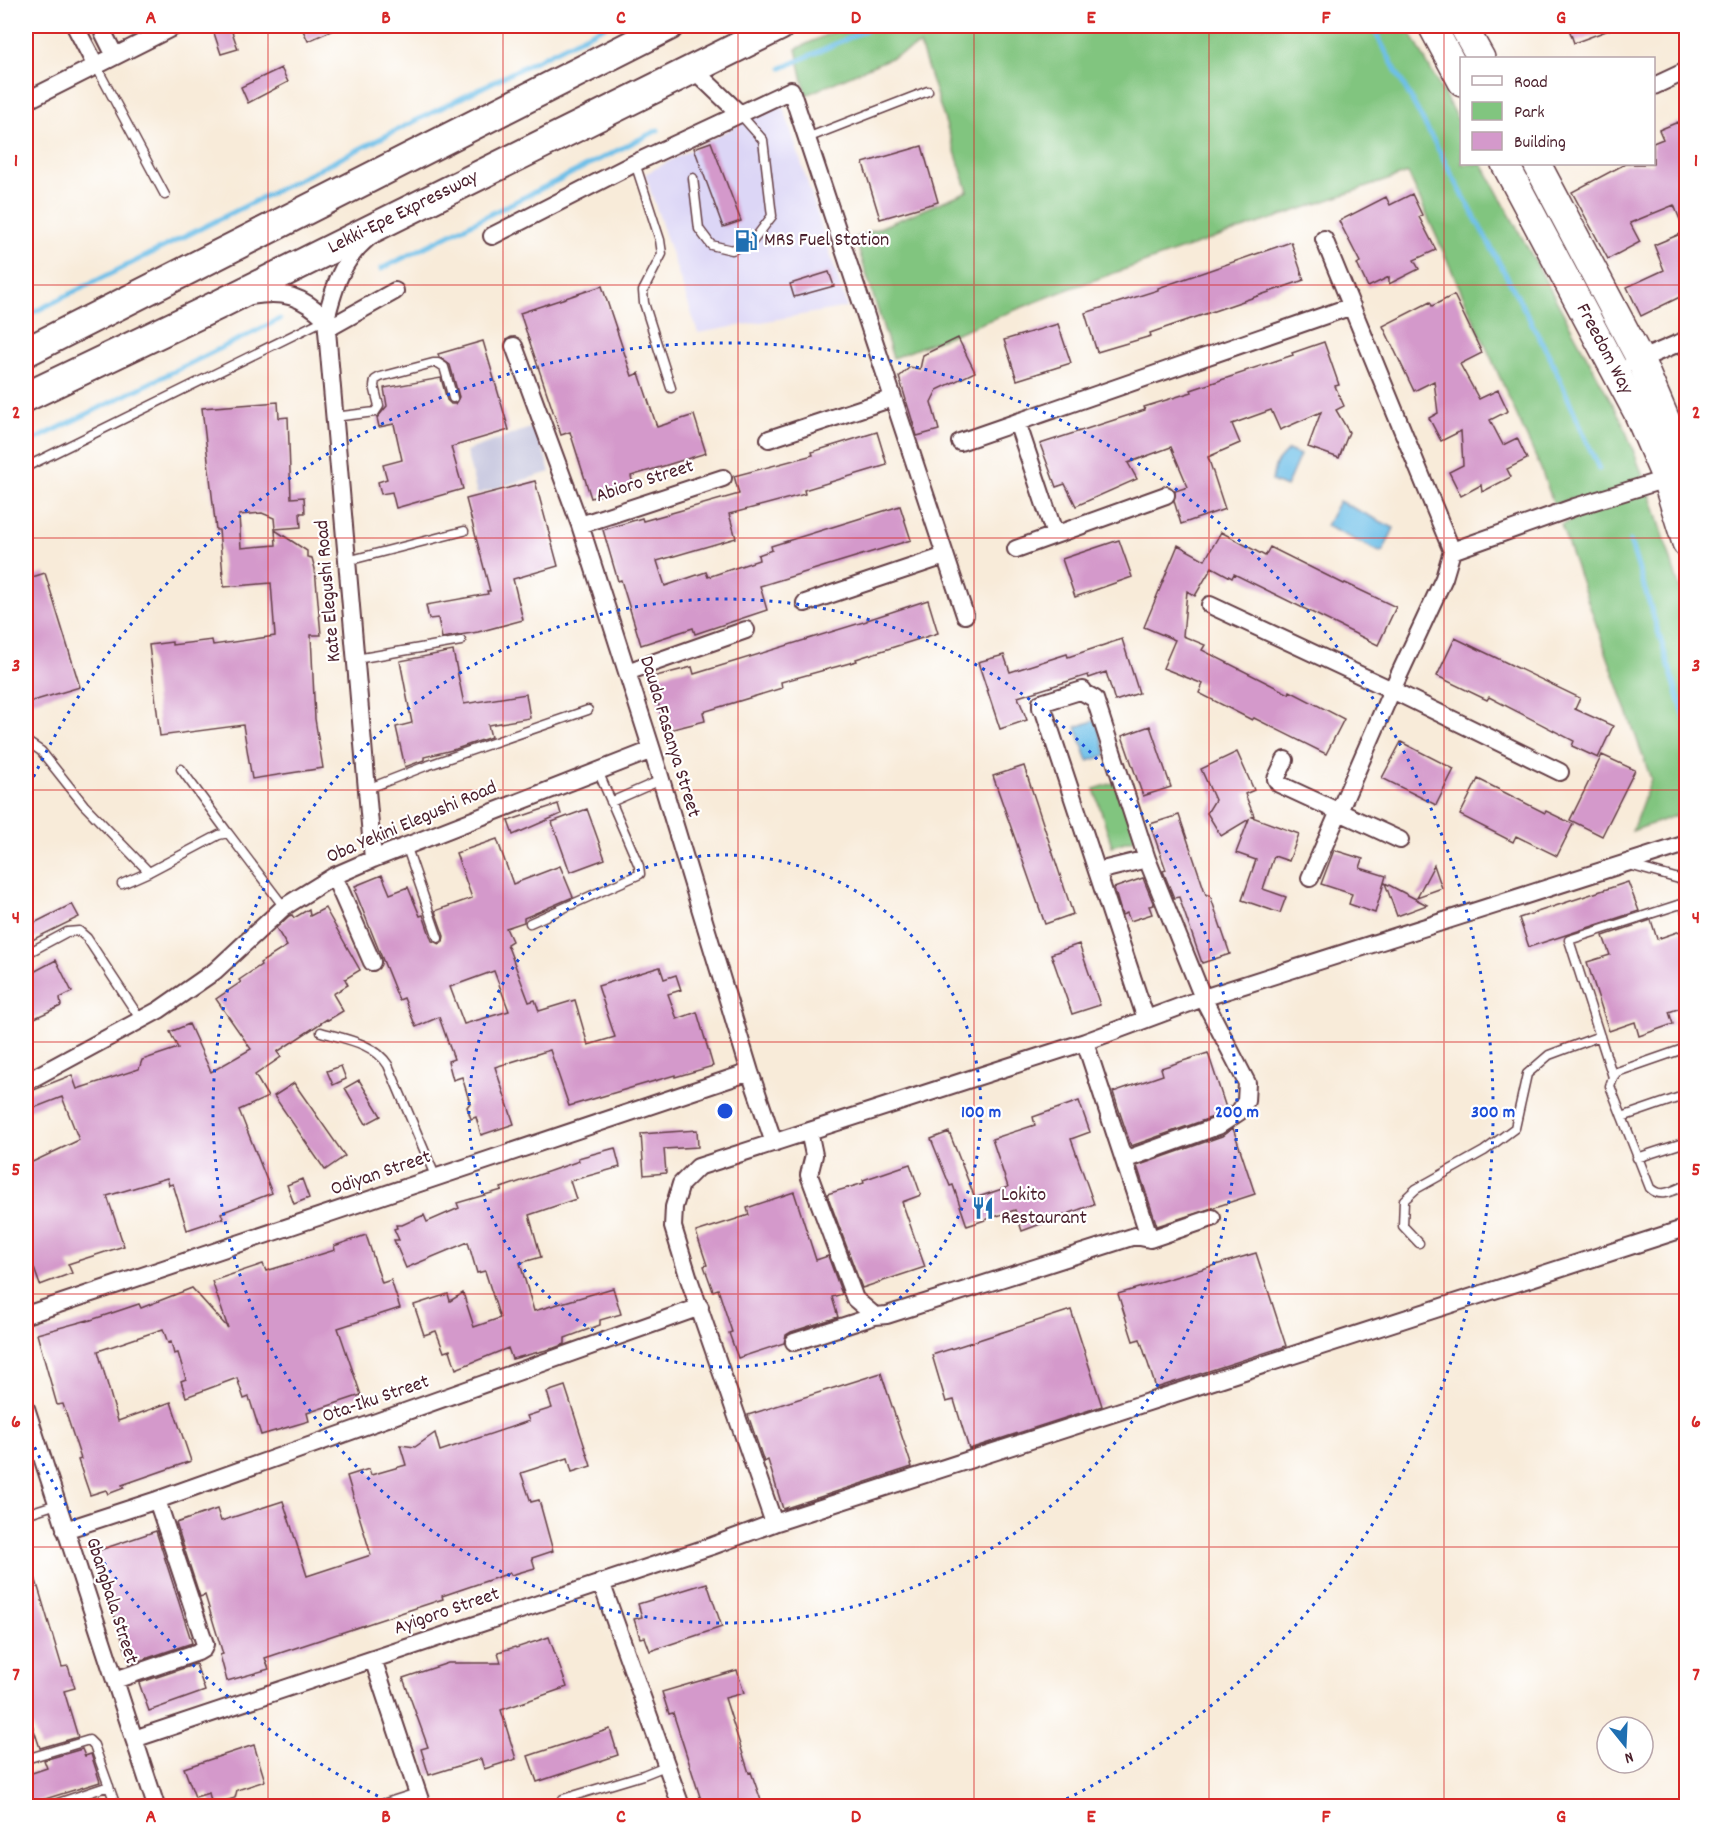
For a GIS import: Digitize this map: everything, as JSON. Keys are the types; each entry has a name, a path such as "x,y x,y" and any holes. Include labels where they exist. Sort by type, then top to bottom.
{"highway":[{"path":"26,352 669,26"},
{"name":"Lekki-Epe Expressway","path":"26,397 218,305 780,26"}],"main road":[{"path":"1432,26 1460,80"},
{"path":"1463,26 1480,57"},
{"name":"Freedom Way","path":"1506,165 1644,429 1676,473"},
{"name":"Freedom Way","path":"1538,165 1640,359 1664,410 1686,543"}],"street":[{"path":"75,26 96,66"},
{"path":"100,26 115,56"},
{"path":"26,101 175,26"},
{"path":"694,70 740,114"},
{"path":"1655,85 1686,71"},
{"path":"492,237 635,163 791,90 965,615"},
{"name":"Kate Elegushi Road","path":"373,859 326,324 343,266 359,246 393,217"},
{"path":"1310,878 1392,690 1444,578 1452,551 1324,239"},
{"path":"218,305 276,293 296,297 312,306 326,324 395,291"},
{"path":"960,442 1352,306"},
{"path":"1614,370 1686,340"},
{"name":"Dauda Fasanya Street","path":"514,346 580,525 774,1143"},
{"path":"769,439 893,398"},
{"path":"1017,422 1054,535"},
{"path":"1452,551 1676,473"},
{"name":"Abioro Street","path":"580,525 723,478"},
{"path":"1016,549 1166,495"},
{"path":"806,603 945,555"},
{"path":"1210,605 1560,772"},
{"path":"627,672 746,630"},
{"path":"1124,1160 1218,1126 1239,1112 1246,1101 1247,1083 1203,998 1147,859 1095,699 1083,690 1041,703 1041,708 1044,711 1146,1019"},
{"name":"Oba Yekini Elegushi Road","path":"26,1082 159,1010 215,970 284,907 334,876 652,750"},
{"path":"1285,760 1276,782 1400,840"},
{"path":"774,1523 673,1227 674,1207 681,1184 698,1167 1085,1042 1203,998 1686,844"},
{"path":"1098,871 1147,859"},
{"path":"334,876 372,962"},
{"path":"1085,1042 1150,1239"},
{"name":"Odiyan Street","path":"26,1316 750,1072"},
{"path":"808,1131 814,1155 810,1175 814,1187 855,1299 875,1316"},
{"path":"794,1342 875,1316 887,1315 1135,1236 1150,1239 1212,1218"},
{"name":"Ayigoro Street","path":"134,1739 774,1523 1686,1227"},
{"name":"Ota-Iku Street","path":"65,1530 157,1500 700,1307"},
{"name":"Gbangbala Street","path":"26,1408 156,1806"},
{"path":"115,1680 198,1652 205,1644 157,1500"},
{"path":"601,1582 681,1806"},
{"path":"373,1659 419,1800"}],"lane":[{"path":"96,66 165,195"},
{"path":"807,138 928,91"},
{"path":"693,178 699,229 711,245 732,250 753,241 772,216 771,206 763,140 740,114"},
{"path":"635,163 660,240 662,254 643,291 644,303 670,388"},
{"path":"26,467 326,324"},
{"path":"334,417 375,412 379,406 374,386 375,380 433,363 444,367 453,398"},
{"path":"347,561 464,531"},
{"path":"356,659 461,641"},
{"path":"367,789 588,710"},
{"path":"26,741 41,751 84,805 149,872"},
{"path":"181,769 284,907"},
{"path":"530,923 640,874 598,771"},
{"path":"611,802 661,780"},
{"path":"122,884 219,835 228,833"},
{"path":"406,846 438,938"},
{"path":"1627,864 1686,881"},
{"path":"1613,1077 1569,940 1684,903 1686,912"},
{"path":"26,954 67,932 79,932 87,938 141,1020"},
{"path":"321,1032 371,1047 382,1055 436,1178"},
{"path":"1419,1243 1403,1226 1404,1200 1416,1189 1484,1151 1515,1128 1527,1074 1549,1055 1600,1036"},
{"path":"1686,1048 1617,1072 1610,1086 1650,1188 1662,1194 1686,1185"},
{"path":"1622,1117 1686,1095"},
{"path":"1637,1158 1686,1142"},
{"path":"26,1514 57,1504"},
{"path":"26,1760 89,1740 94,1744 116,1806"},
{"path":"563,1799 643,1775 668,1765"},
{"path":"49,1806 109,1786"},
{"path":"375,1806 419,1800"}],"shaded area":[{"name":"MRS Fuel Station","path":"782,102 847,307 698,333 645,174"},
{"path":"536,426 550,472 477,494 466,451"}],"green space":[{"path":"845,26 1407,26 1460,124 1460,165 1483,165 1622,421 1654,505 1686,609 1686,812 1632,831 1651,779 1561,525 1579,517 1572,499 1554,505 1541,469 1408,173 1066,290 893,358 855,238 968,191 920,45 806,95 796,49"},
{"path":"1123,780 1141,837 1112,846 1094,789"}],"water":[{"path":"1288,450 1300,455 1286,487 1272,481 1276,464"},
{"path":"1339,501 1394,528 1382,553 1326,526"},
{"path":"1096,720 1107,755 1088,761 1076,727"}],"building":[{"path":"230,26 238,49 221,54 213,30"},
{"path":"301,26 342,26 308,41"},
{"path":"1568,26 1616,26 1617,27 1574,43"},
{"path":"281,68 288,82 248,103 241,87"},
{"path":"1678,122 1682,131 1686,129 1686,294 1641,316 1627,287 1664,270 1654,245 1685,232 1674,205 1630,223 1640,242 1608,259 1572,192 1623,165 1655,165 1655,142 1663,139 1659,130"},
{"path":"711,142 741,221 723,227 694,148"},
{"path":"922,146 938,202 880,219 863,163"},
{"path":"1412,194 1422,215 1419,217 1436,250 1414,260 1419,269 1389,284 1389,277 1368,287 1357,264 1360,262 1339,221 1386,197 1390,205"},
{"path":"1291,242 1304,280 1150,333 1151,336 1097,352 1085,313 1158,290 1158,288"},
{"path":"829,272 834,286 794,297 790,284"},
{"path":"602,286 632,376 639,373 657,427 694,415 706,453 631,476 633,485 591,498 570,432 561,435 520,313"},
{"path":"1454,295 1482,353 1460,364 1479,399 1498,390 1508,411 1490,420 1503,445 1517,438 1527,459 1507,469 1511,477 1482,492 1481,485 1461,496 1449,472 1463,465 1461,431 1441,441 1429,418 1438,413 1434,381 1414,391 1383,326 1430,302 1432,306"},
{"path":"1058,324 1071,363 1017,380 1004,340"},
{"path":"958,338 975,372 937,390 931,402 939,430 917,436 899,377 910,367 920,369 923,355"},
{"path":"483,341 509,430 451,447 463,489 396,508 392,492 381,494 378,482 387,479 383,465 402,460 394,424 379,427 377,418 387,406 384,388 441,378 447,400 455,404 459,397 450,365 438,354"},
{"path":"1324,342 1339,385 1335,386 1344,406 1336,410 1349,432 1339,458 1308,447 1321,412 1280,430 1271,410 1232,424 1240,443 1208,457 1225,509 1181,524 1174,501 1175,491 1188,487 1171,447 1128,463 1137,479 1076,506 1065,484 1056,487 1040,444 1145,410 1144,407 1192,392 1191,390"},
{"path":"278,402 279,418 288,417 291,498 304,497 305,513 300,513 301,527 275,529 274,518 262,513 239,515 241,548 276,545 275,530 307,551 307,557 312,558 321,635 311,635 315,719 323,768 252,779 243,725 160,736 149,645 172,642 172,645 212,640 213,645 275,636 271,583 224,587 219,530 216,530 202,408"},
{"path":"877,432 887,465 804,490 805,494 729,514 736,538 657,561 665,586 706,572 708,577 759,560 758,555 772,550 771,546 900,506 911,540 760,586 767,610 695,634 693,628 641,645 603,530 739,494 734,476 813,455 812,452"},
{"path":"535,481 558,566 513,579 523,620 478,632 442,638 438,618 429,619 426,605 488,594 487,591 490,591 466,499"},
{"path":"1221,532 1265,556 1270,547 1396,607 1378,645 1234,574 1232,578 1212,567 1195,596 1187,591 1183,636 1205,645 1202,650 1344,719 1326,754 1199,693 1203,684 1163,668 1175,640 1144,627 1178,545 1205,560"},
{"path":"1119,540 1132,577 1075,597 1062,559"},
{"path":"45,573 80,687 26,703 26,579"},
{"path":"928,600 938,633 856,659 857,661 781,682 782,688 703,712 705,721 665,731 652,677 692,667 694,674"},
{"path":"1455,638 1580,698 1575,709 1613,726 1598,758 1572,746 1574,741 1489,697 1487,700 1437,676"},
{"path":"1122,639 1139,693 1115,701 1106,672 1089,678 1088,675 1018,697 1027,720 1000,729 978,662 1004,655 1010,672 1067,654 1068,657"},
{"path":"453,651 464,704 526,694 530,718 488,725 491,737 424,757 424,760 405,767 396,727 412,723 400,661"},
{"path":"1150,726 1171,787 1143,796 1122,736"},
{"path":"1401,742 1454,769 1436,805 1382,778"},
{"path":"1237,752 1254,790 1245,794 1254,816 1252,817 1299,834 1289,861 1274,856 1263,889 1286,897 1280,913 1242,900 1256,860 1236,853 1249,819 1221,836 1207,813 1215,800 1201,769"},
{"path":"1602,755 1635,770 1602,836 1570,820"},
{"path":"1024,766 1073,914 1045,924 993,776"},
{"path":"1478,779 1545,813 1546,811 1573,824 1557,856 1516,836 1513,842 1460,815"},
{"path":"558,804 561,814 513,835 508,821"},
{"path":"587,809 605,859 570,872 552,822"},
{"path":"1179,815 1206,895 1210,895 1230,954 1202,963 1179,897 1174,898 1163,871 1166,870 1150,824"},
{"path":"497,839 513,884 560,866 573,897 524,918 524,922 506,928 512,941 507,944 529,1002 535,1000 539,1011 575,1000 588,1045 615,1037 598,986 660,967 664,979 676,975 681,990 668,994 677,1019 697,1012 713,1066 569,1106 550,1050 495,1067 514,1124 481,1135 476,1117 471,1119 467,1107 470,1103 462,1077 453,1080 448,1061 454,1059 439,1017 416,1027 404,998 399,1000 355,891 357,890 355,886 382,875 390,894 408,887 420,916 423,915 432,941 440,944 444,936 435,911 472,898 456,853","holes":["494,971 509,1011 464,1024 450,987"]},
{"path":"1334,850 1363,859 1360,868 1386,876 1375,913 1349,904 1352,894 1321,884"},
{"path":"1434,865 1442,888 1417,897"},
{"path":"1143,878 1154,905 1149,906 1152,914 1130,921 1127,913 1122,915 1114,888"},
{"path":"1628,882 1639,911 1529,947 1519,918"},
{"path":"1385,883 1427,905 1397,916"},
{"path":"72,904 79,917 26,943 26,927"},
{"path":"325,908 360,970 345,979 348,985 333,994 343,1011 277,1052 281,1057 255,1075 268,1097 239,1110 272,1193 221,1213 223,1218 187,1230 173,1184 169,1185 167,1178 107,1196 124,1246 68,1264 72,1273 40,1285 26,1246 26,1165 79,1140 62,1097 26,1111 26,1093 72,1075 77,1089 139,1069 142,1060 178,1048 170,1032 189,1024 211,1072 251,1049 216,999 241,982 239,980 261,965 260,963 287,946 276,928 289,916 292,915 294,918 309,909 310,916"},
{"path":"1651,920 1657,939 1686,929 1686,1006 1669,1012 1673,1024 1639,1036 1635,1022 1609,1031 1587,962 1610,955 1603,936"},
{"path":"1079,944 1100,1005 1072,1014 1051,954"},
{"path":"56,960 72,992 60,998 61,1006 26,1022 26,976"},
{"path":"1208,1053 1226,1108 1213,1117 1131,1146 1113,1092 1163,1075 1161,1068"},
{"path":"341,1066 346,1079 333,1085 327,1071"},
{"path":"359,1080 381,1116 366,1124 345,1088"},
{"path":"294,1083 345,1156 325,1170 274,1096"},
{"path":"1079,1101 1090,1132 1071,1139 1094,1204 1022,1231 1015,1210 967,1226 953,1185 950,1186 931,1139 949,1132 975,1198 1008,1187 992,1139 1035,1125 1033,1117"},
{"path":"1233,1128 1255,1194 1157,1226 1137,1166 1222,1136"},
{"path":"697,1130 698,1147 664,1149 666,1173 644,1175 641,1134"},
{"path":"615,1148 620,1167 570,1181 576,1199 529,1215 541,1257 520,1263 534,1311 613,1288 621,1314 600,1320 600,1325 565,1338 565,1344 554,1348 512,1359 508,1348 456,1369 450,1350 444,1352 436,1331 424,1335 414,1305 448,1294 450,1301 463,1293 474,1327 500,1318 485,1271 477,1273 468,1242 406,1268 394,1240 399,1240 394,1229 397,1228 396,1225 402,1225 424,1215 427,1222 459,1208 457,1203 502,1190 501,1188 579,1161 578,1158"},
{"path":"910,1164 921,1195 902,1202 925,1267 862,1288 827,1194 864,1183 863,1180"},
{"path":"302,1179 309,1198 294,1204 287,1185"},
{"path":"794,1192 816,1260 828,1256 842,1294 832,1297 838,1317 791,1332 786,1335 784,1343 738,1358 718,1289 713,1291 704,1266 707,1265 696,1232 749,1215 747,1208"},
{"path":"366,1235 382,1283 391,1280 400,1308 338,1328 361,1395 307,1413 309,1421 261,1435 249,1397 244,1399 237,1378 186,1397 181,1381 186,1379 178,1353 174,1354 171,1342 168,1343 163,1329 98,1351 118,1421 171,1402 191,1461 122,1485 124,1488 108,1494 106,1490 90,1495 63,1404 57,1405 37,1334 88,1321 139,1304 141,1308 192,1288 228,1328 212,1281 263,1264 266,1271 335,1250 334,1246"},
{"path":"1256,1253 1286,1346 1156,1388 1140,1339 1133,1341 1118,1294"},
{"path":"1071,1310 1102,1406 969,1449 954,1400 946,1402 932,1355"},
{"path":"881,1373 912,1467 783,1509 768,1460 764,1462 748,1415"},
{"path":"565,1386 591,1466 572,1472 568,1458 521,1473 531,1502 539,1500 553,1551 532,1558 535,1568 511,1575 510,1573 442,1596 443,1599 265,1658 269,1669 227,1681 220,1655 223,1654 205,1595 200,1597 176,1523 217,1509 221,1521 283,1501 307,1576 371,1555 347,1476 369,1469 371,1475 406,1465 400,1445 415,1447 435,1433 440,1451 529,1421 527,1416 552,1408 547,1392"},
{"path":"156,1531 192,1643 130,1664 94,1552"},
{"path":"26,1557 29,1557 62,1667 68,1666 75,1688 64,1691 78,1737 40,1748 32,1724 26,1727"},
{"path":"707,1583 722,1627 650,1651 645,1637 640,1638 634,1619 642,1617 638,1604"},
{"path":"549,1637 567,1687 501,1710 516,1759 484,1769 481,1759 429,1775 421,1749 428,1747 403,1678 448,1663 501,1663 498,1652"},
{"path":"196,1664 205,1691 149,1711 139,1683"},
{"path":"737,1670 744,1693 725,1698 749,1773 751,1772 763,1806 703,1806 673,1713 669,1714 662,1692"},
{"path":"610,1729 618,1755 537,1782 528,1756"},
{"path":"254,1745 265,1781 237,1790 235,1798 212,1805 209,1793 195,1797 184,1768"},
{"path":"82,1749 85,1756 91,1754 100,1782 26,1805 26,1775 47,1768 44,1760"}],"waterway":[{"path":"26,316 605,26"},
{"path":"782,68 875,26"},
{"path":"1372,26 1551,359 1599,469"},
{"path":"381,269 658,130"},
{"path":"26,444 280,319"},
{"path":"1630,541 1686,721"}],"place":[{"name":"MRS Fuel Station","path":"746,241"},
{"name":"Lokito Restaurant","path":"983,1208"}]}
